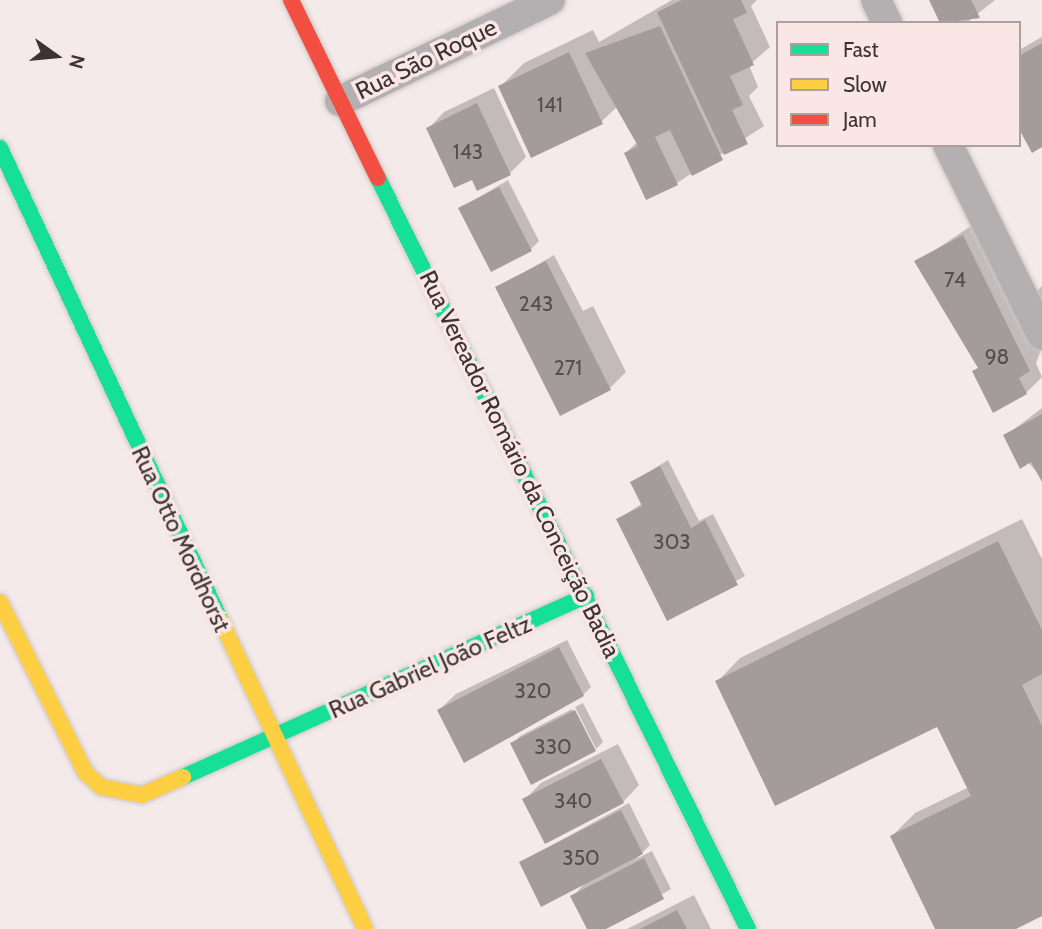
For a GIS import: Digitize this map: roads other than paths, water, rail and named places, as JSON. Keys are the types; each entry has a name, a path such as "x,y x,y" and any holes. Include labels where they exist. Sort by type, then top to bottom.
{"street":[{"name":"Rua Vereador Romário da Conceição Badia","path":"291,0 748,929"},
{"name":"Rua São Roque","path":"340,101 550,0"},
{"path":"876,0 886,21"},
{"path":"949,147 1042,335"},
{"name":"Rua Otto Mordhorst","path":"0,148 365,929"},
{"name":"Rua Gabriel João Feltz","path":"0,603 85,772 101,788 142,795 586,596"}]}
